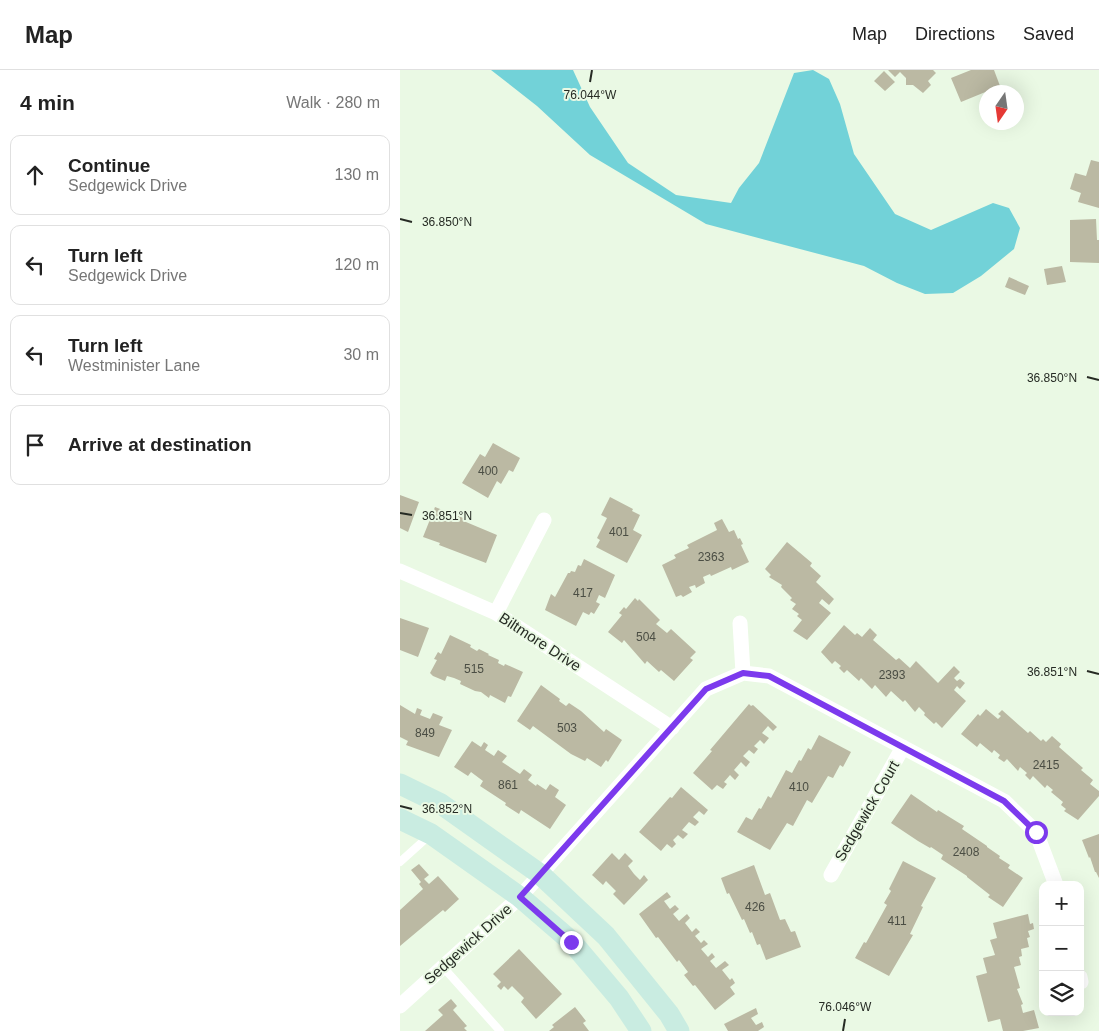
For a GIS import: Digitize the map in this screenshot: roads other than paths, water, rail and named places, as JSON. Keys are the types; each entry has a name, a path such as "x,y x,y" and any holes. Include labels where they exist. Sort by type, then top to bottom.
{"street":[{"path":"496,613 544,520"},
{"name":"Biltmore Drive","path":"400,571 496,613 672,728"},
{"path":"740,623 743,673"},
{"name":"Sedgewick Drive","path":"401,1004 520,897 706,689 743,673 769,676 1004,801 1036,832 1054,881"},
{"name":"Sedgewick Court","path":"831,875 903,747"},
{"path":"400,784 441,804 540,874 606,936 669,1014 679,1031"},
{"path":"400,819 431,834 520,897 571,942 619,998 641,1031"}],"lane":[{"path":"400,862 431,834"},
{"path":"443,967 500,1031"}],"water":[{"path":"491,70 573,70 590,107 628,163 676,195 731,203 739,188 759,163 794,73 813,70 829,79 840,104 854,154 895,214 931,230 993,203 1009,208 1020,228 1014,249 981,276 953,293 925,294 897,283 864,266 706,224 590,155 537,106"}]}
